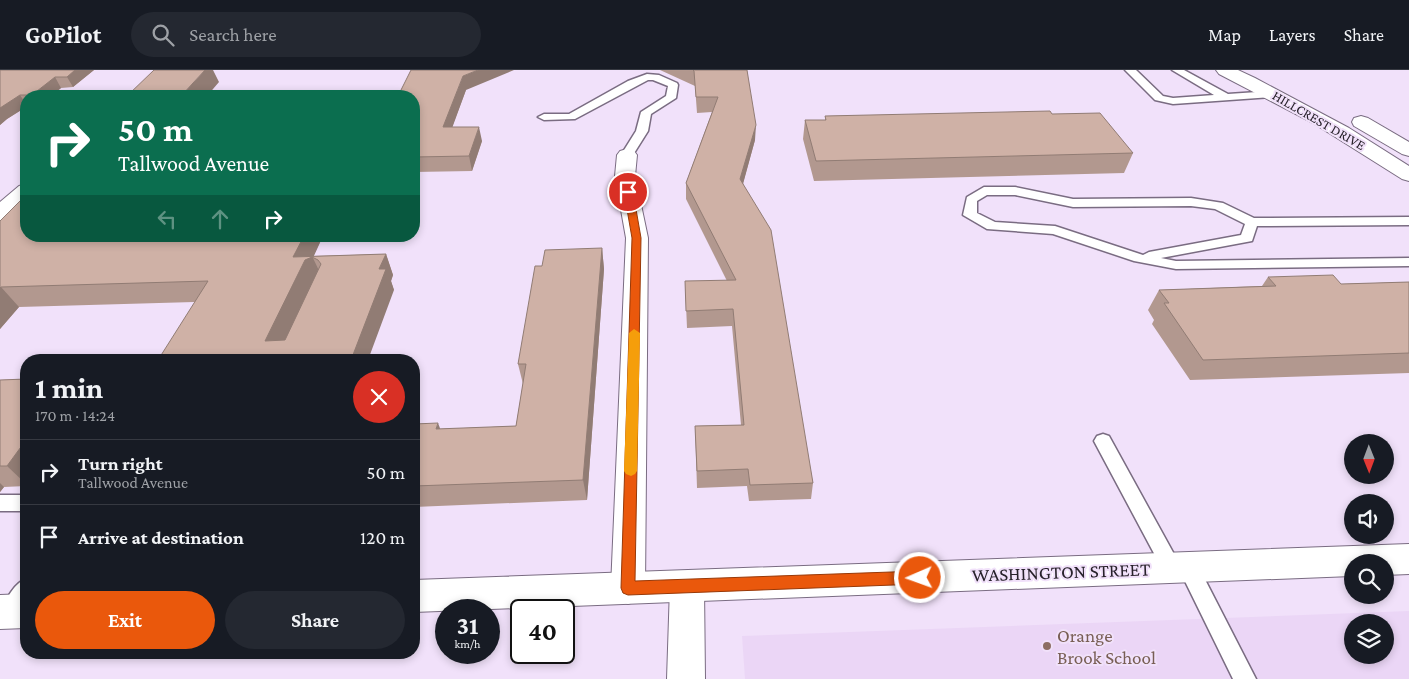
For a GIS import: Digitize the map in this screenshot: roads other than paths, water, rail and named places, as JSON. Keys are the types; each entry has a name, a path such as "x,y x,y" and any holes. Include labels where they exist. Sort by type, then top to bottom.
{"street":[{"name":"HILLCREST DRIVE","path":"1225,70 1318,118 1409,175"},
{"name":"HILLCREST DRIVE","path":"1260,70 1329,104"},
{"name":"HILLCREST DRIVE","path":"1346,113 1409,150"},
{"path":"627,155 625,176 637,238 628,588"},
{"path":"0,214 20,196"},
{"name":"WASHINGTON STREET","path":"420,596 1409,559"},
{"path":"686,679 687,587"}],"lane":[{"path":"1130,70 1159,98 1173,101 1273,94"},
{"path":"1177,70 1226,97"},
{"path":"544,117 571,117 632,83 647,77 673,85 671,98 646,112 642,131 627,155"},
{"path":"1409,221 1252,222 1218,206 1191,202 1073,203 1016,191 984,191 971,200 970,209 970,215 992,226 1055,230 1139,258 1176,264 1409,262"},
{"path":"1139,258 1246,238 1252,222"},
{"path":"1103,441 1246,679"},
{"path":"0,503 20,503"}],"place":[{"name":"Orange Brook School","path":"1047,646"}]}
